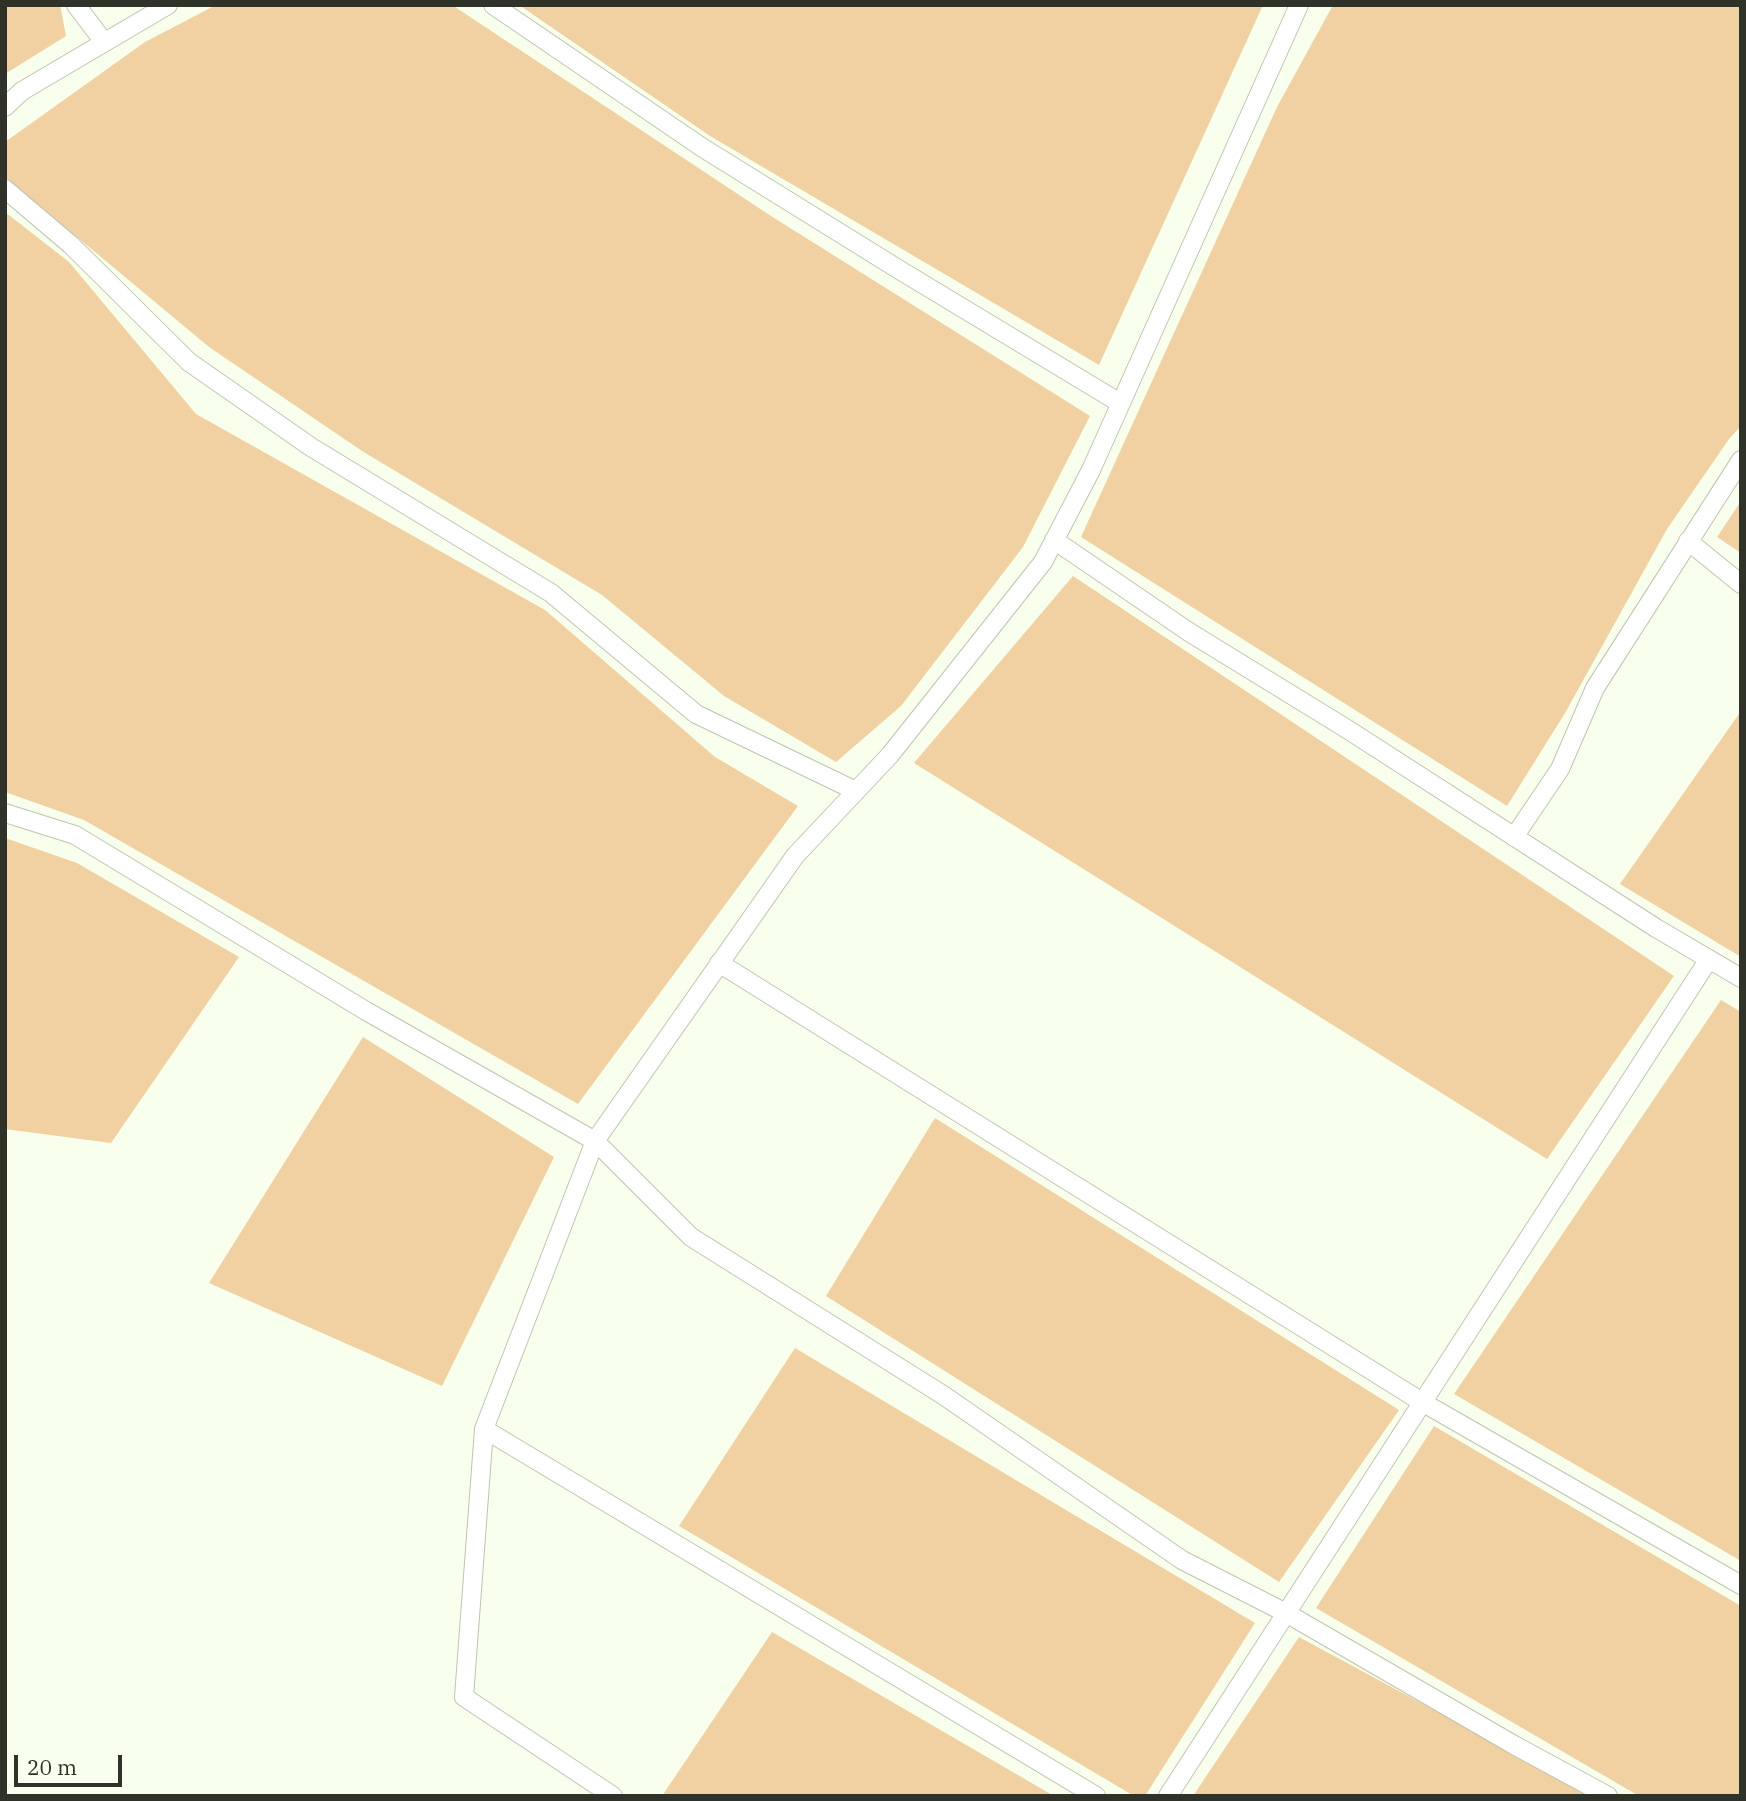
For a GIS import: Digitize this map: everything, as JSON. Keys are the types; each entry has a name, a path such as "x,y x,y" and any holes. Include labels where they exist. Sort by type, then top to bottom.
{"lane":[{"path":"76,5 104,43"},
{"path":"5,107 22,91 168,5"},
{"path":"493,5 703,148 1120,403"},
{"path":"613,1796 464,1697 484,1429 595,1141 795,856 890,755 1043,562 1091,470 1299,5"},
{"path":"5,189 71,245 189,362 310,447 551,593 696,714 856,791"},
{"path":"1514,836 1560,769 1595,688 1741,460"},
{"path":"1054,540 1189,632 1347,729 1656,928 1741,978"},
{"path":"1688,541 1741,584"},
{"path":"5,813 75,835 366,1011 595,1141 691,1237 943,1395 1182,1560 1286,1613 1514,1745 1608,1796"},
{"path":"1168,1796 1709,959"},
{"path":"719,963 1423,1402 1741,1585"},
{"path":"484,1429 1096,1796"}],"shaded area":[{"path":"5,5 60,5 66,36 5,74"},
{"path":"216,5 452,5 771,216 1090,416 1023,547 901,706 836,762 724,696 602,595 362,451 209,347 5,177 5,142 145,42"},
{"path":"519,5 1263,5 1099,365 710,136"},
{"path":"1333,5 1741,5 1741,426 1729,439 1667,529 1565,713 1507,806 1081,537 1277,107"},
{"path":"5,212 69,262 196,414 545,610 715,757 798,806 578,1104 84,820 5,792"},
{"path":"1741,501 1741,553 1717,537"},
{"path":"1073,576 1674,976 1547,1159 914,763"},
{"path":"1741,711 1741,957 1620,884"},
{"path":"5,838 77,863 239,957 111,1143 5,1129"},
{"path":"1721,1000 1741,1012 1741,1561 1454,1394"},
{"path":"363,1037 554,1157 442,1386 209,1283"},
{"path":"935,1118 1399,1410 1279,1582 826,1296"},
{"path":"795,1348 1255,1623 1145,1796 1134,1796 679,1526"},
{"path":"1434,1426 1741,1606 1741,1796 1639,1796 1316,1608"},
{"path":"772,1632 1054,1796 662,1796"},
{"path":"1299,1637 1593,1796 1193,1796"}]}
